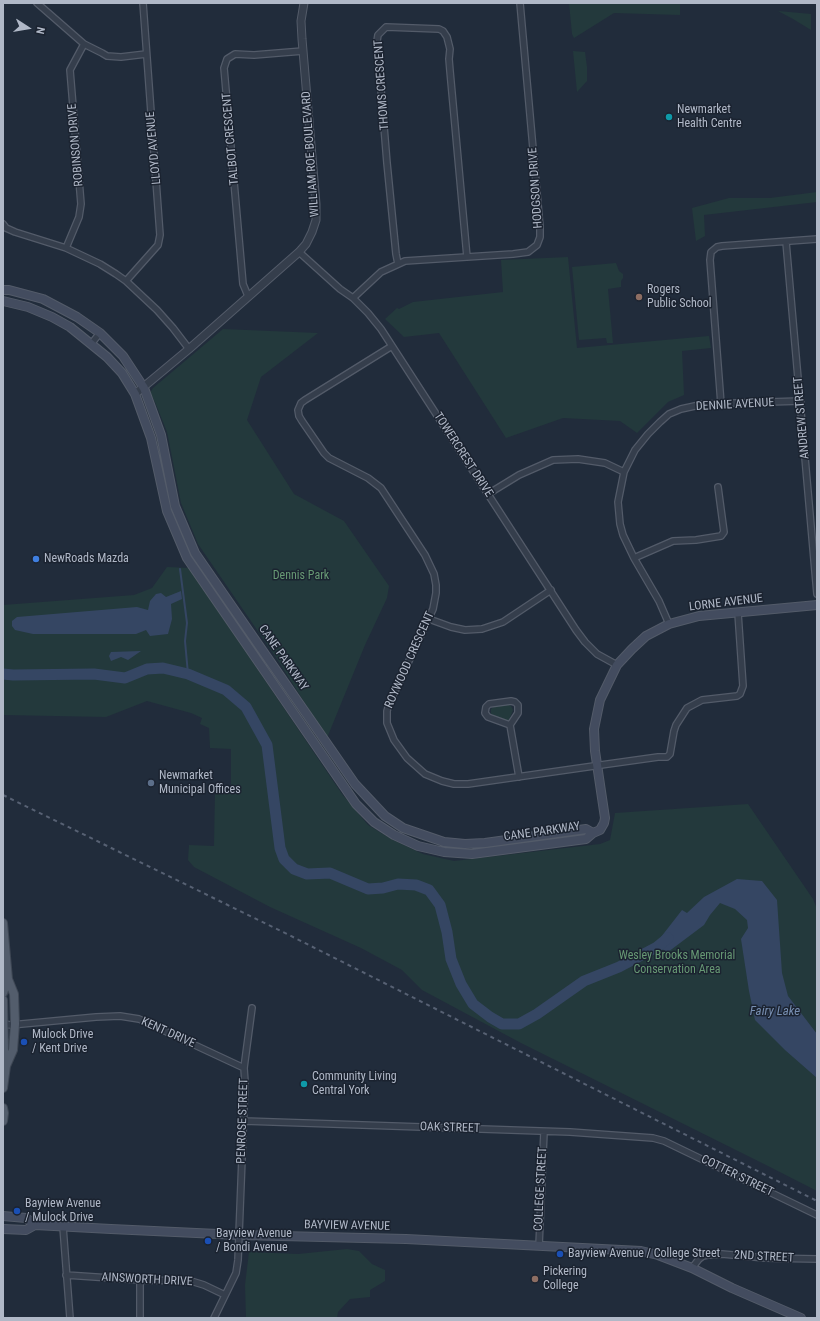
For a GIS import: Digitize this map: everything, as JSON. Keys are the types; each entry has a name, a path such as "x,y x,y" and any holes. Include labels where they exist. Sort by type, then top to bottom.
{"main road":[{"name":"CANE PARKWAY","path":"3,290 10,290 43,299 77,317 100,333 123,356 144,388 161,435 175,506 196,553 355,784 385,816 403,828 444,842 465,844 485,843 586,829 593,833 586,839 472,854 444,852 418,846 394,835 374,822 356,804 187,558 167,511 152,438 135,394 122,373 107,357 70,327 52,317 28,307 3,301"},
{"name":"LORNE AVENUE","path":"593,833 600,830 605,818 595,751 594,729 596,717 600,700 617,665 632,649 646,636 669,624 698,616 817,605"},
{"path":"3,923 8,979 14,994 15,1024 13,1050 6,1066"},
{"path":"3,993 8,979"},
{"path":"3,1000 4,1050 6,1066 3,1088"},
{"path":"3,1108 3,1122"},
{"name":"BAYVIEW AVENUE","path":"3,1216 26,1218 35,1225"},
{"name":"BAYVIEW AVENUE","path":"3,1229 26,1230 35,1225 239,1235 406,1240 641,1251 658,1255 692,1268 732,1288 801,1318"}],"street":[{"path":"37,3 84,44 107,56 121,57 146,54"},
{"name":"LLOYD AVENUE","path":"126,281 158,246 160,235 143,3"},
{"name":"WILLIAM ROE BOULEVARD","path":"135,394 144,388 299,252 306,244 312,232 316,220 316,204 301,21 304,3"},
{"name":"HODGSON DRIVE","path":"353,298 381,272 405,261 513,254 528,252 537,245 540,237 540,227 520,3"},
{"name":"THOMS CRESCENT","path":"398,264 377,41 378,35 386,27 439,29 443,31 447,37 450,49 450,71 467,257"},
{"name":"ROBINSON DRIVE","path":"66,248 79,217 81,204 70,70 84,44"},
{"name":"TALBOT CRESCENT","path":"248,296 242,278 224,68 227,59 235,54 254,55 303,51"},
{"path":"3,224 6,228 15,232 66,248 100,264 126,281 157,310 189,349"},
{"path":"722,404 710,260 711,252 717,247 722,246 817,239"},
{"name":"ANDREW STREET","path":"786,242 817,594"},
{"name":"TOWERCREST DRIVE","path":"299,252 340,289 353,298 381,329 585,642 597,654 617,665"},
{"path":"91,344 100,333"},
{"name":"ROYWOOD CRESCENT","path":"392,346 304,400 299,407 299,416 329,458 368,478 381,488 425,555 434,574 436,584 435,601 429,619 387,711 387,723 394,740 413,764 425,774 454,784 468,784 597,765 667,757 670,754 676,725 687,708 702,700 737,696 740,694 743,686 738,613"},
{"name":"DENNIE AVENUE","path":"669,624 659,601 634,558 623,535 618,512 619,494 624,472 635,450 648,434 669,414 680,409 704,404 801,402"},
{"path":"488,494 519,475 553,460 578,459 605,463 624,472"},
{"path":"634,558 672,541 696,540 721,536 724,532 718,487"},
{"path":"429,619 451,628 465,630 482,629 503,622 551,590"},
{"path":"510,725 488,717 485,713 486,707 492,704 511,701 515,702 518,708 518,713 510,725 519,777"},
{"name":"PENROSE STREET","path":"214,1318 236,1273 238,1260 244,1121 244,1068 252,1008"},
{"name":"KENT DRIVE","path":"4,1024 120,1016 139,1019 244,1068"},
{"name":"OAK STREET","path":"244,1121 544,1132 628,1136 656,1139"},
{"name":"COLLEGE STREET","path":"539,1246 544,1132"},
{"name":"COTTER STREET","path":"656,1139 664,1141 817,1216"},
{"path":"63,1227 70,1318"},
{"name":"2ND STREET","path":"692,1268 694,1264 703,1256 708,1255 722,1254 764,1258 817,1259"},
{"name":"AINSWORTH DRIVE","path":"66,1275 140,1280 192,1281 225,1295"},
{"path":"140,1280 140,1318"}],"green space":[{"path":"569,3 680,3 680,15 614,13 574,38 572,34"},
{"path":"778,11 811,14 811,30 793,19"},
{"path":"573,51 585,52 587,67 587,81 577,92"},
{"path":"817,192 817,202 704,215 705,236 696,241 692,208 729,198 770,198"},
{"path":"568,257 577,348 709,336 711,348 682,351 684,395 668,402 637,433 620,421 563,418 506,438 439,333 404,337 385,319 397,308 399,309 413,302 503,292 501,260"},
{"path":"616,263 619,271 623,274 623,278 621,281 621,287 608,289 613,343 607,343 606,338 579,340 572,267"},
{"name":"Dennis Park","path":"223,329 318,333 261,377 247,420 294,494 344,521 389,586 387,598 365,645 327,738 277,659 198,544 181,503 167,432 150,393 153,388"},
{"name":"Wesley Brooks Memorial Conservation Area","path":"167,567 189,568 342,794 368,825 391,839 423,854 454,861 600,844 610,840 615,813 748,804 813,899 817,909 817,1191 521,1043 422,990 402,970 361,948 270,907 194,867 188,860 189,845 214,846 215,790 231,787 231,749 210,748 209,728 200,724 202,718 191,713 147,701 106,717 3,715 3,605 134,595 152,588"},
{"path":"507,704 511,706 513,710 509,720 505,720 491,714 491,709 494,706"},
{"path":"347,1249 359,1251 372,1264 385,1270 385,1281 370,1290 370,1297 350,1299 338,1312 337,1318 246,1318 245,1285 249,1252 298,1254"}],"water":[{"path":"181,591 182,599 171,604 172,619 168,634 150,636 146,630 136,634 33,634 15,630 12,626 12,621 17,617 137,607 148,610 150,601 156,594 161,593 166,597"},
{"path":"141,651 128,660 121,657 111,661 109,656 111,652"},
{"name":"Fairy Lake","path":"737,879 762,881 777,900 782,973 788,996 817,1034 817,1078 785,1050 755,1020 741,939 748,928 747,920 735,909 720,903 704,925 668,952 657,947 661,937 682,910 687,913 704,897"}],"waterway":[{"path":"180,569 187,623 185,641 188,674"},
{"path":"3,674 94,674 125,678 147,669 163,668 188,674 226,690 246,707 267,745 280,848 284,859 294,869 307,874 330,873 368,889 383,888 398,884 416,885 429,890 440,905 447,932 451,959 461,984 473,1004 502,1024 519,1024 537,1014 584,981 619,967 657,947 668,938"}],"railway":[{"path":"3,795 287,934 817,1201"}],"place":[{"name":"Newmarket Health Centre","path":"669,117"},
{"name":"Rogers Public School","path":"639,297"},
{"name":"NewRoads Mazda","path":"36,559"},
{"name":"Newmarket Municipal Offices","path":"151,783"},
{"name":"Mulock Drive / Kent Drive","path":"24,1042"},
{"name":"Community Living Central York","path":"304,1084"},
{"name":"Bayview Avenue / Mulock Drive","path":"17,1211"},
{"name":"Bayview Avenue / Bondi Avenue","path":"208,1241"},
{"name":"Bayview Avenue / College Street","path":"560,1254"},
{"name":"Pickering College","path":"535,1279"}]}
